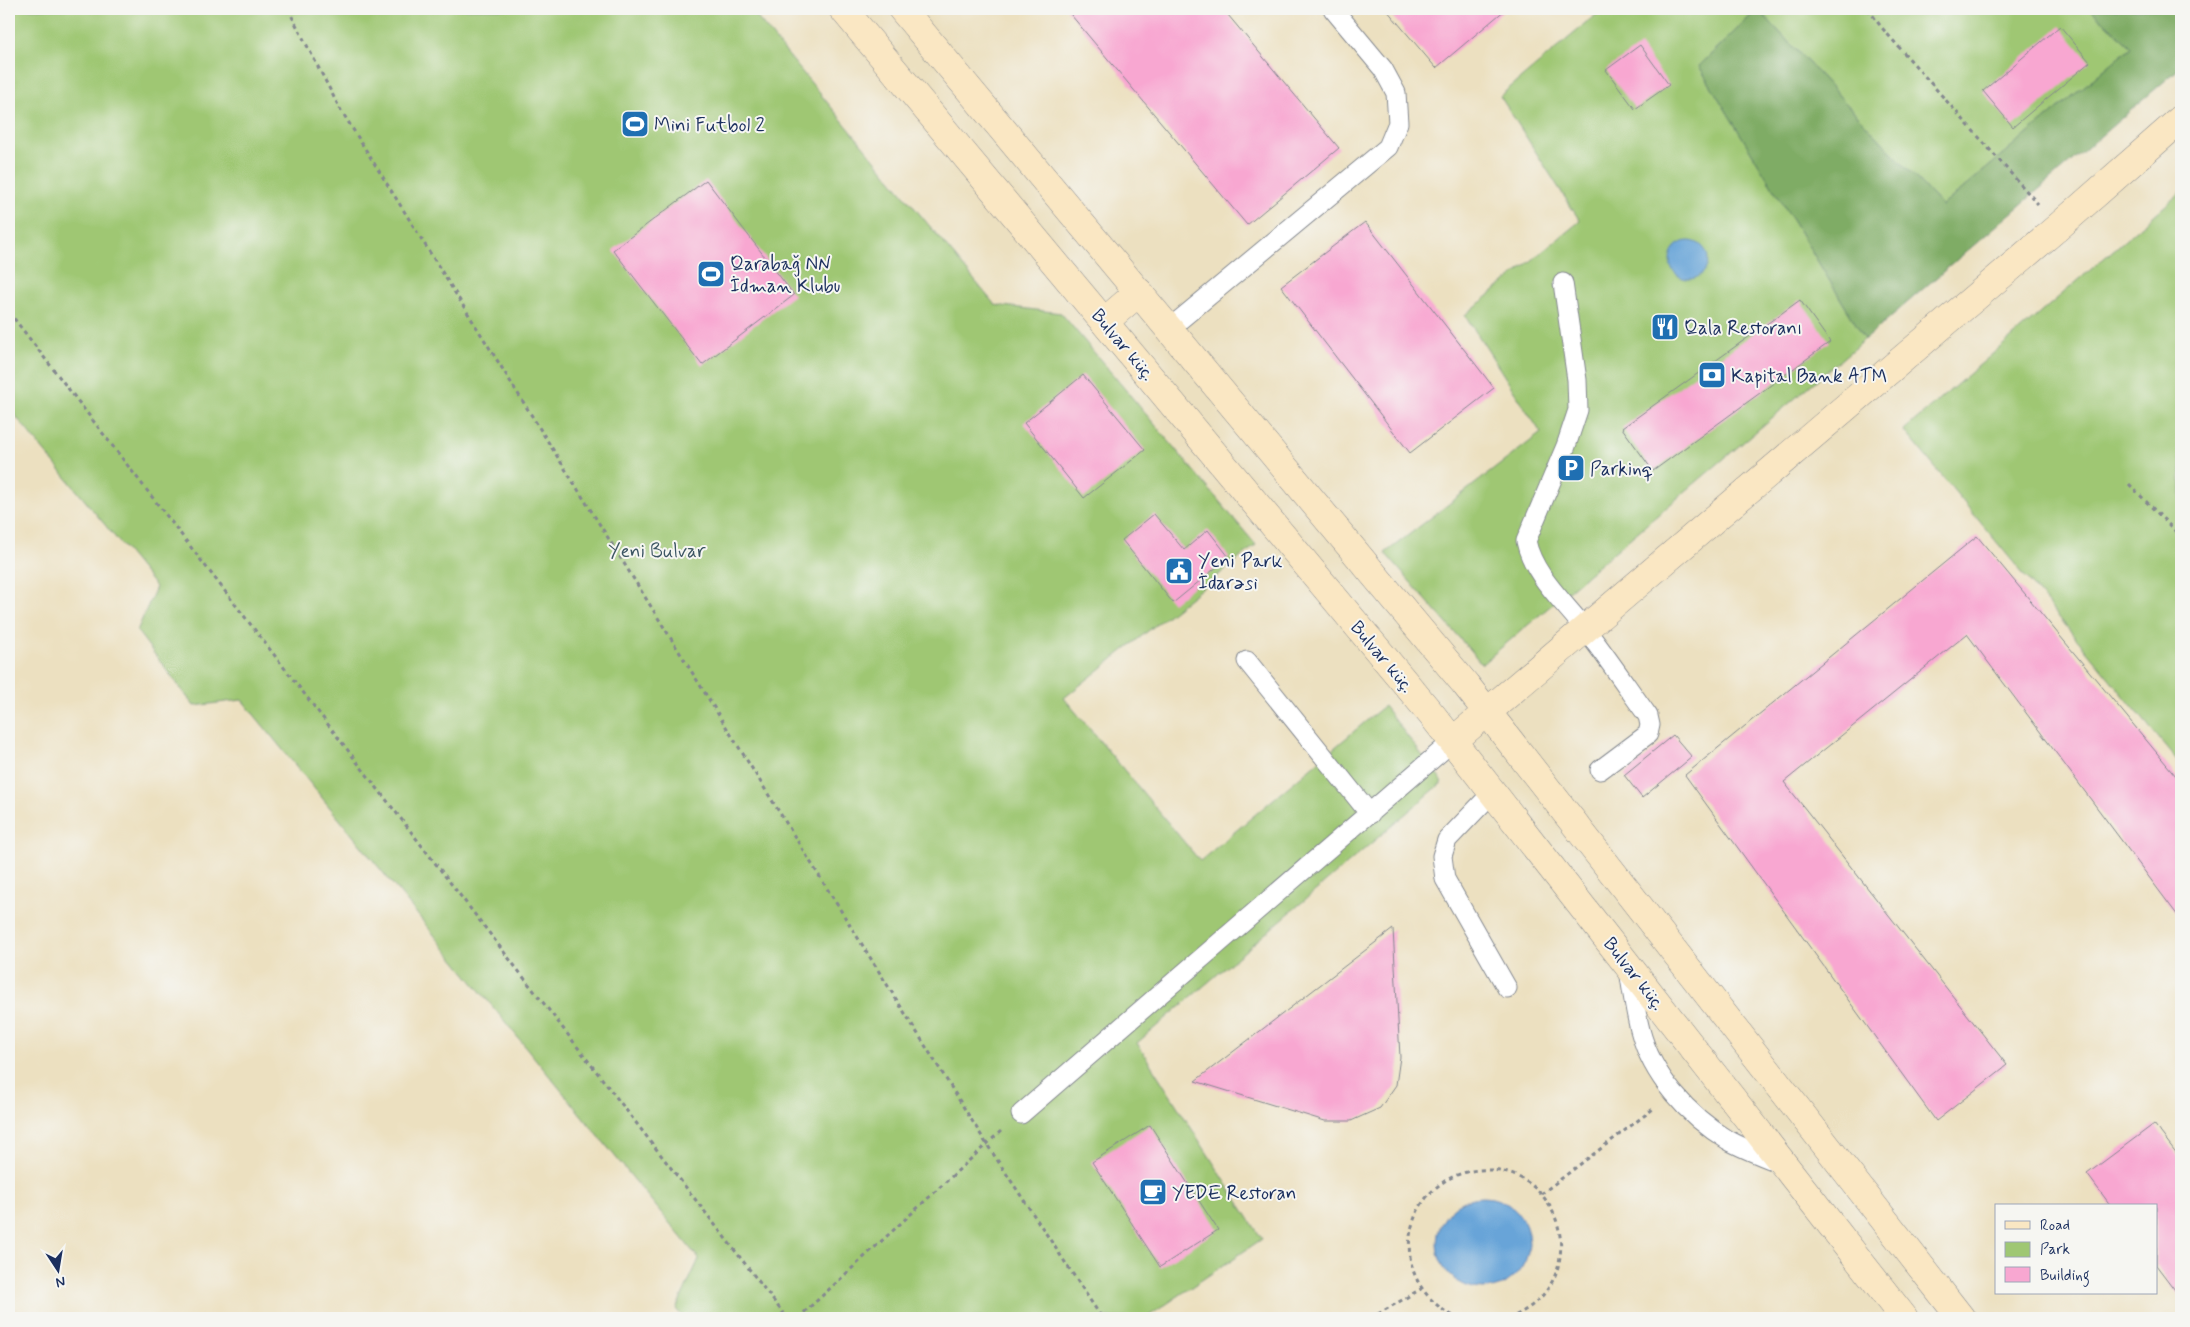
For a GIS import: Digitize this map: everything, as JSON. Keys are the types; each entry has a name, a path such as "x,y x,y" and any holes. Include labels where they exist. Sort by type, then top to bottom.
{"street":[{"name":"Bulvar küç.","path":"843,9 1105,321 1453,741 1904,1318"},
{"path":"902,9 1170,328 1487,712 1961,1318"},
{"path":"1453,741 1586,630 2058,227 2181,119"},
{"path":"1105,321 1139,292"}],"lane":[{"path":"1170,328 1388,147 1398,123 1396,94 1382,69 1333,9"},
{"path":"1563,283 1576,380 1578,410 1566,446 1526,541 1528,554 1537,570 1586,630 1648,716 1650,725 1648,734 1600,770"},
{"path":"1247,661 1370,814"},
{"path":"1021,1114 1453,741"},
{"path":"1493,792 1447,840 1442,856 1445,879 1507,988"},
{"path":"1628,964 1640,1031 1652,1061 1673,1093 1698,1120 1729,1140 1785,1166"}],"path":[{"path":"288,9 340,106 986,1143 1102,1318"},
{"path":"1868,9 1882,28 2058,227"},
{"path":"9,312 787,1318"},
{"path":"2129,484 2181,537"},
{"path":"1541,1194 1673,1093"},
{"path":"798,1318 986,1143 1021,1114"},
{"path":"1460,1318 1437,1306 1421,1289 1412,1269 1408,1246 1412,1223 1422,1203 1437,1187 1457,1175 1487,1170 1502,1172 1524,1180 1541,1194 1554,1213 1561,1235 1561,1258 1554,1280 1541,1299 1523,1313 1509,1318"},
{"path":"1370,1318 1421,1289"}],"green space":[{"name":"Yeni Bulvar","path":"9,9 750,9 995,305 1061,313 1256,545 1064,698 1200,861 1384,706 1443,782 1137,1043 1262,1239 1146,1318 684,1318 676,1309 699,1259 242,700 194,706 137,631 156,587 9,408"},
{"name":"Qala Restoranı","path":"1603,9 1758,9 1699,66 1865,339 1482,664 1385,553 1541,433 1465,315 1580,221 1500,96"},
{"path":"1758,9 2090,9 2131,47 1942,206"},
{"path":"1758,9 1942,206 2131,47 2090,9 2181,9 2181,67 1865,339 1699,66"},
{"path":"2181,192 2181,765 1904,430"}],"water":[{"path":"1689,241 1702,247 1708,260 1702,273 1689,279 1676,273 1670,260 1676,247"},
{"path":"1483,1197 1501,1200 1516,1210 1526,1225 1529,1243 1526,1261 1516,1276 1501,1286 1483,1289 1465,1286 1450,1276 1440,1261 1437,1243 1440,1225 1450,1210 1465,1200"}],"building":[{"path":"1066,9 1223,9 1339,148 1247,225"},
{"path":"1386,9 1506,9 1436,68"},
{"path":"2060,26 2090,62 2013,127 1983,91"},
{"path":"1640,45 1669,85 1635,109 1606,70"},
{"path":"706,180 794,295 702,365 613,250"},
{"path":"1365,222 1494,388 1410,453 1281,286"},
{"path":"1800,300 1830,342 1653,471 1622,428"},
{"path":"1083,375 1145,450 1084,498 1024,423"},
{"path":"1154,514 1184,550 1208,530 1229,557 1173,603 1122,540"},
{"path":"1977,536 2181,782 2181,920 1967,634 1784,782 2007,1065 1936,1121 1685,775"},
{"path":"1673,735 1692,757 1642,798 1624,775"},
{"path":"1393,929 1400,1057 1396,1085 1380,1108 1351,1121 1325,1121 1195,1081"},
{"path":"2154,1124 2181,1159 2181,1298 2158,1268 2158,1204 2110,1204 2087,1174"},
{"path":"1150,1125 1218,1230 1160,1267 1092,1162"}],"place":[{"name":"Mini Futbol 2","path":"635,124"},
{"name":"Qarabağ NN İdman Klubu","path":"711,274"},
{"name":"Qala Restoranı","path":"1665,327"},
{"name":"Kapital Bank ATM","path":"1712,375"},
{"name":"Parkinq","path":"1571,468"},
{"name":"Yeni Park İdarəsi","path":"1179,571"},
{"name":"YEDE Restoran","path":"1153,1192"}]}
